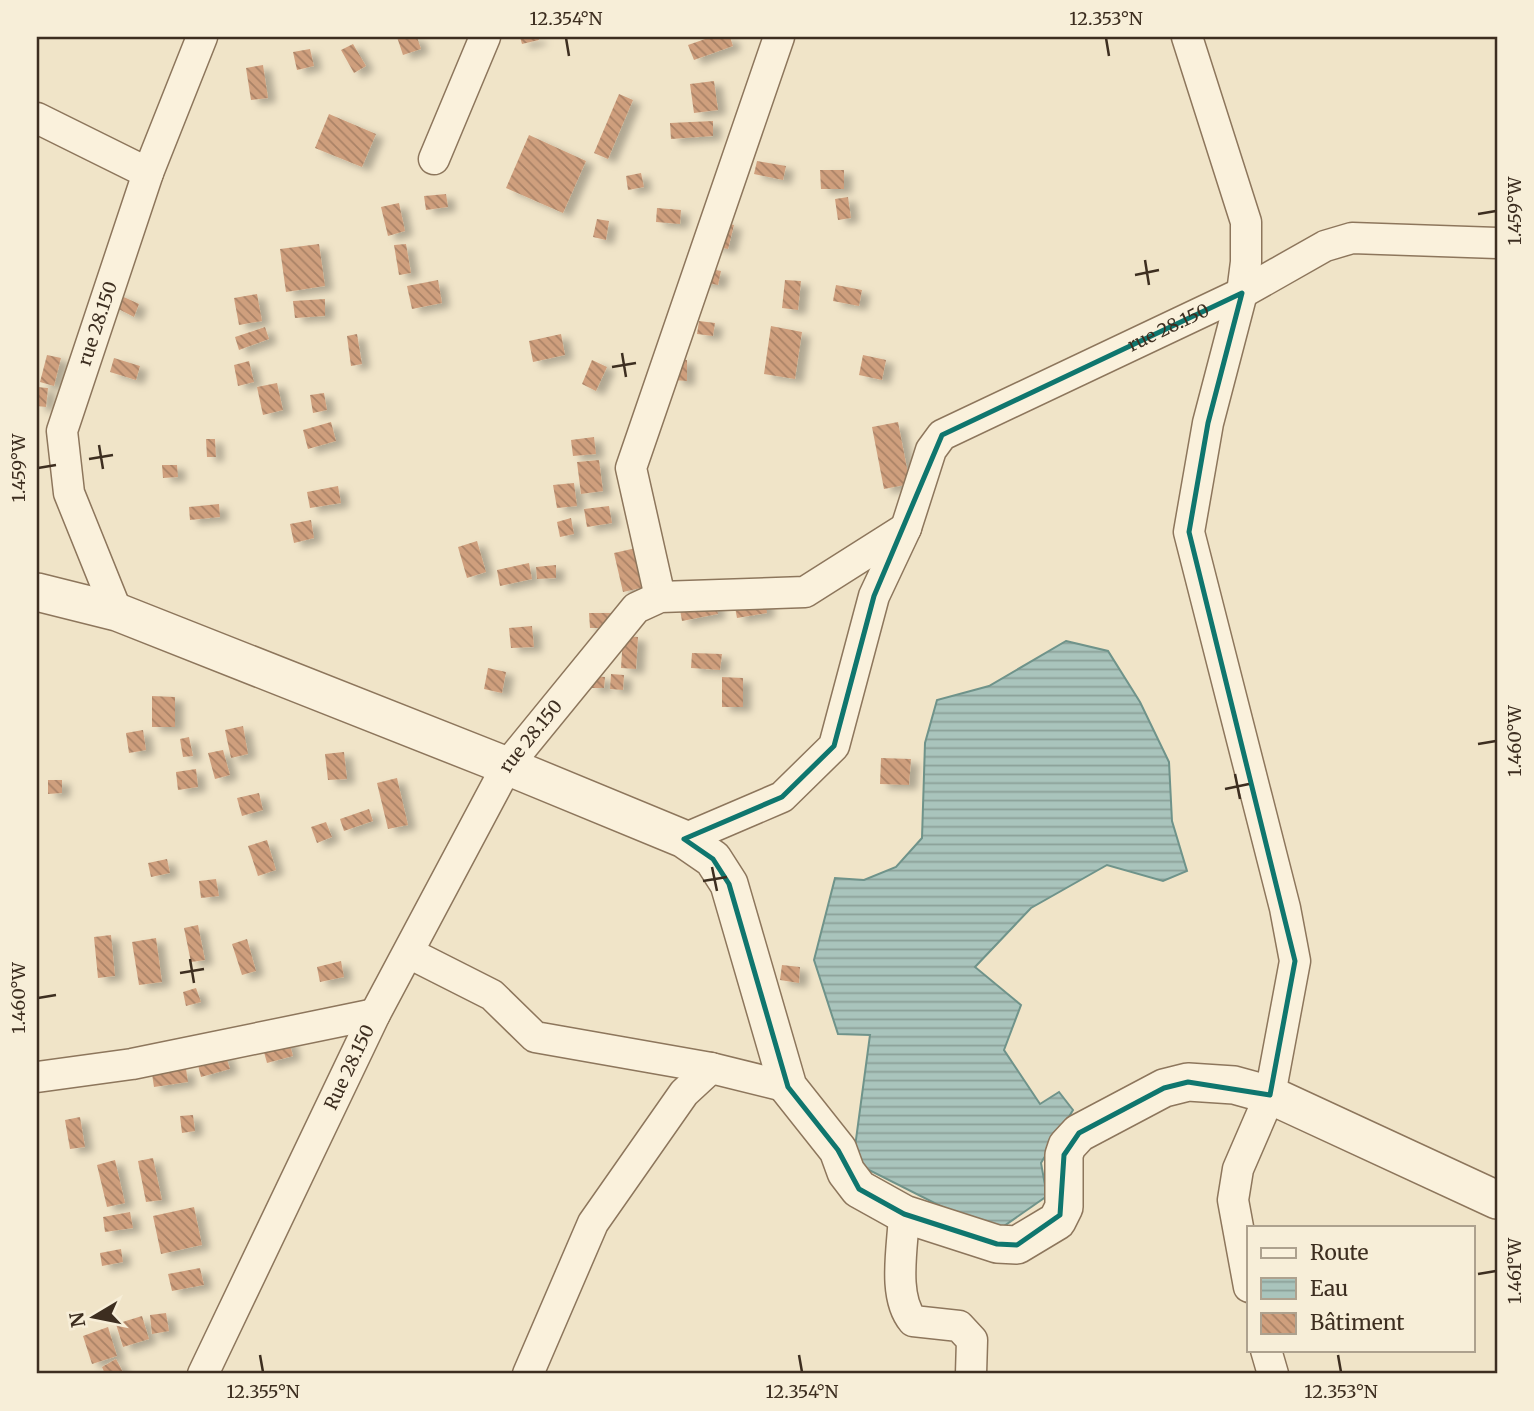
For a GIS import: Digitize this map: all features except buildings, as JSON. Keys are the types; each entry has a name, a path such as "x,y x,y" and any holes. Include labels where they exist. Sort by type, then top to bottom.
{"street":[{"name":"rue 28.150","path":"117,612 69,493 62,432 148,173 202,37"},
{"path":"434,159 485,37"},
{"path":"660,597 631,468 779,37"},
{"path":"1187,37 1246,222 1246,262 1242,293 1208,423 1189,532 1285,908 1295,961 1270,1095 1238,1169 1233,1200 1247,1276"},
{"path":"37,118 148,173"},
{"name":"rue 28.150","path":"684,839 782,797 834,746 874,596 906,528 931,450 942,435 1242,293 1325,246 1352,239 1497,243"},
{"name":"rue 28.150","path":"37,592 117,612 507,766 636,608 660,597 805,592 906,528"},
{"path":"507,766 684,839 713,859 729,884 788,1087 838,1150 846,1172 859,1189 904,1214 997,1244 1017,1245 1057,1221 1064,1207 1063,1155 1079,1133 1164,1088 1188,1082 1234,1085 1270,1095 1497,1200"},
{"name":"Rue 28.150","path":"203,1374 374,1014 507,766"},
{"path":"409,953 492,995 514,1019 536,1037 711,1068 788,1087"},
{"path":"37,1077 132,1064 374,1014"},
{"path":"528,1374 593,1223 684,1093 711,1068"},
{"path":"904,1214 900,1293 905,1311 913,1321 959,1326 972,1340 971,1374"},
{"path":"1267,1352 1273,1374"}],"highlighted area":[{"path":"1242,293 1208,423 1189,532 1295,961 1270,1095 1188,1082 1164,1088 1079,1133 1064,1155 1060,1215 1017,1245 997,1244 904,1214 859,1189 838,1150 788,1087 729,884 713,859 684,839 782,797 834,746 874,596 942,435"}],"water":[{"path":"1066,641 1108,651 1140,702 1169,762 1172,821 1187,871 1163,881 1107,865 1031,908 975,967 1021,1005 1004,1050 1040,1104 1059,1092 1073,1110 1041,1163 1047,1196 994,1233 853,1162 870,1035 838,1034 814,960 835,878 864,880 896,867 922,838 925,743 937,700 989,686"}]}
